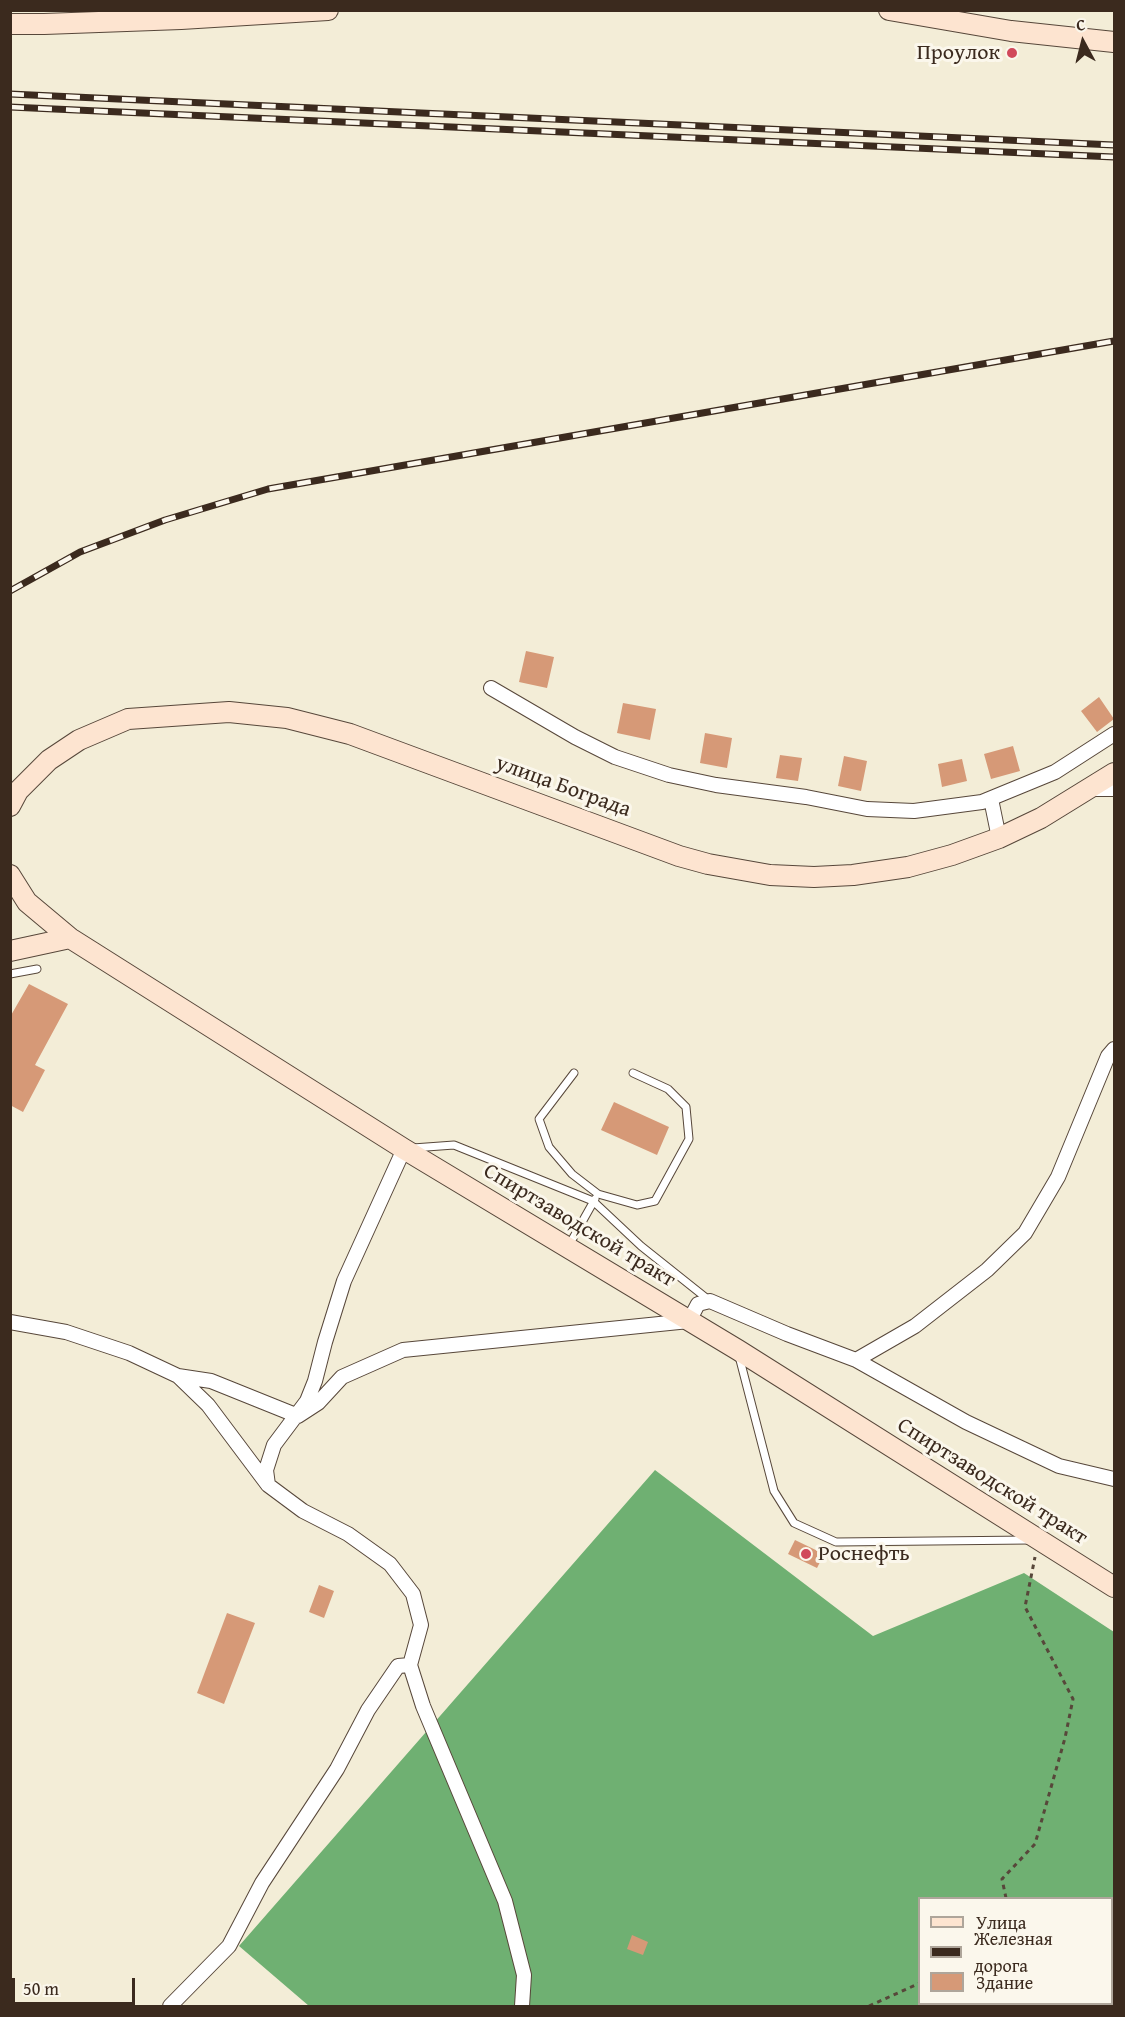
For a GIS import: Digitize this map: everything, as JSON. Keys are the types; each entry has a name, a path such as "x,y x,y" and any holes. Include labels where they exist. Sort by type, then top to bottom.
{"main road":[{"path":"10,24 181,19 328,10"},
{"path":"897,11 1011,31 1114,42"},
{"name":"улица Бограда","path":"10,806 18,790 49,760 79,740 128,719 229,712 286,718 350,734 679,856 708,864 770,875 814,877 908,867 952,855 999,838 1041,818 1114,773"},
{"name":"Спиртзаводской тракт","path":"10,875 27,902 70,938 404,1149 738,1350 1114,1587"},
{"path":"10,951 70,938"}],"street":[{"path":"491,688 615,757 669,775 716,785 806,797 867,809 914,811 960,806 991,799 1055,772 1114,734"},
{"path":"1089,789 1114,789"},
{"path":"991,799 999,838"},
{"path":"856,1360 915,1326 987,1270 1026,1233 1058,1177 1108,1056 1114,1049"},
{"path":"268,1485 266,1470 274,1445 298,1416 307,1401 315,1382 344,1281 404,1149"},
{"path":"298,1416 318,1403 342,1377 404,1350 689,1321 698,1304 710,1301 856,1360 966,1422 1059,1466 1114,1479"},
{"path":"10,1322 66,1332 129,1353 178,1376 211,1381 298,1416"},
{"path":"178,1376 208,1405 268,1485 303,1511 348,1534 390,1564 413,1594 421,1625 410,1665 423,1706 505,1901 524,1975 522,2007"},
{"path":"170,2007 229,1946 262,1882 337,1769 368,1710 398,1666 410,1665"}],"lane":[{"path":"10,974 37,969"},
{"path":"574,1073 539,1119 549,1147 641,1246 710,1301"},
{"path":"404,1149 454,1144 596,1197 637,1205 655,1201 689,1139 686,1107 668,1089 633,1073"},
{"path":"568,1248 596,1197"},
{"path":"738,1350 774,1491 794,1523 836,1542 1038,1540"}],"path":[{"path":"1006,1897 1002,1879 1035,1844 1065,1738 1073,1699 1025,1607 1038,1540"},
{"path":"869,2007 918,1984"}],"green space":[{"path":"655,1470 873,1636 1024,1573 1114,1632 1114,2006 309,2006 239,1946"}],"building":[{"path":"526,651 554,657 547,688 519,682"},
{"path":"1099,697 1114,719 1097,732 1081,711"},
{"path":"623,703 656,709 650,740 617,733"},
{"path":"705,733 732,738 727,768 700,763"},
{"path":"1013,746 1020,771 991,779 984,754"},
{"path":"780,755 802,758 798,781 776,778"},
{"path":"844,756 867,761 861,791 838,786"},
{"path":"962,759 967,781 942,787 938,764"},
{"path":"29,984 68,1004 35,1065 45,1070 23,1112 10,1105 10,1017"},
{"path":"614,1102 669,1127 657,1155 601,1130"},
{"name":"Роснефть","path":"795,1540 824,1554 817,1568 788,1554"},
{"path":"319,1585 334,1591 324,1618 309,1612"},
{"path":"227,1613 255,1623 224,1704 197,1693"},
{"path":"632,1935 648,1942 643,1955 627,1949"}],"railway":[{"path":"10,94 1114,145"},
{"path":"10,107 1114,157"},
{"path":"10,591 80,552 165,520 268,489 1114,341"}],"place":[{"name":"Проулок","path":"1012,53"},
{"name":"Роснефть","path":"806,1554"}]}
